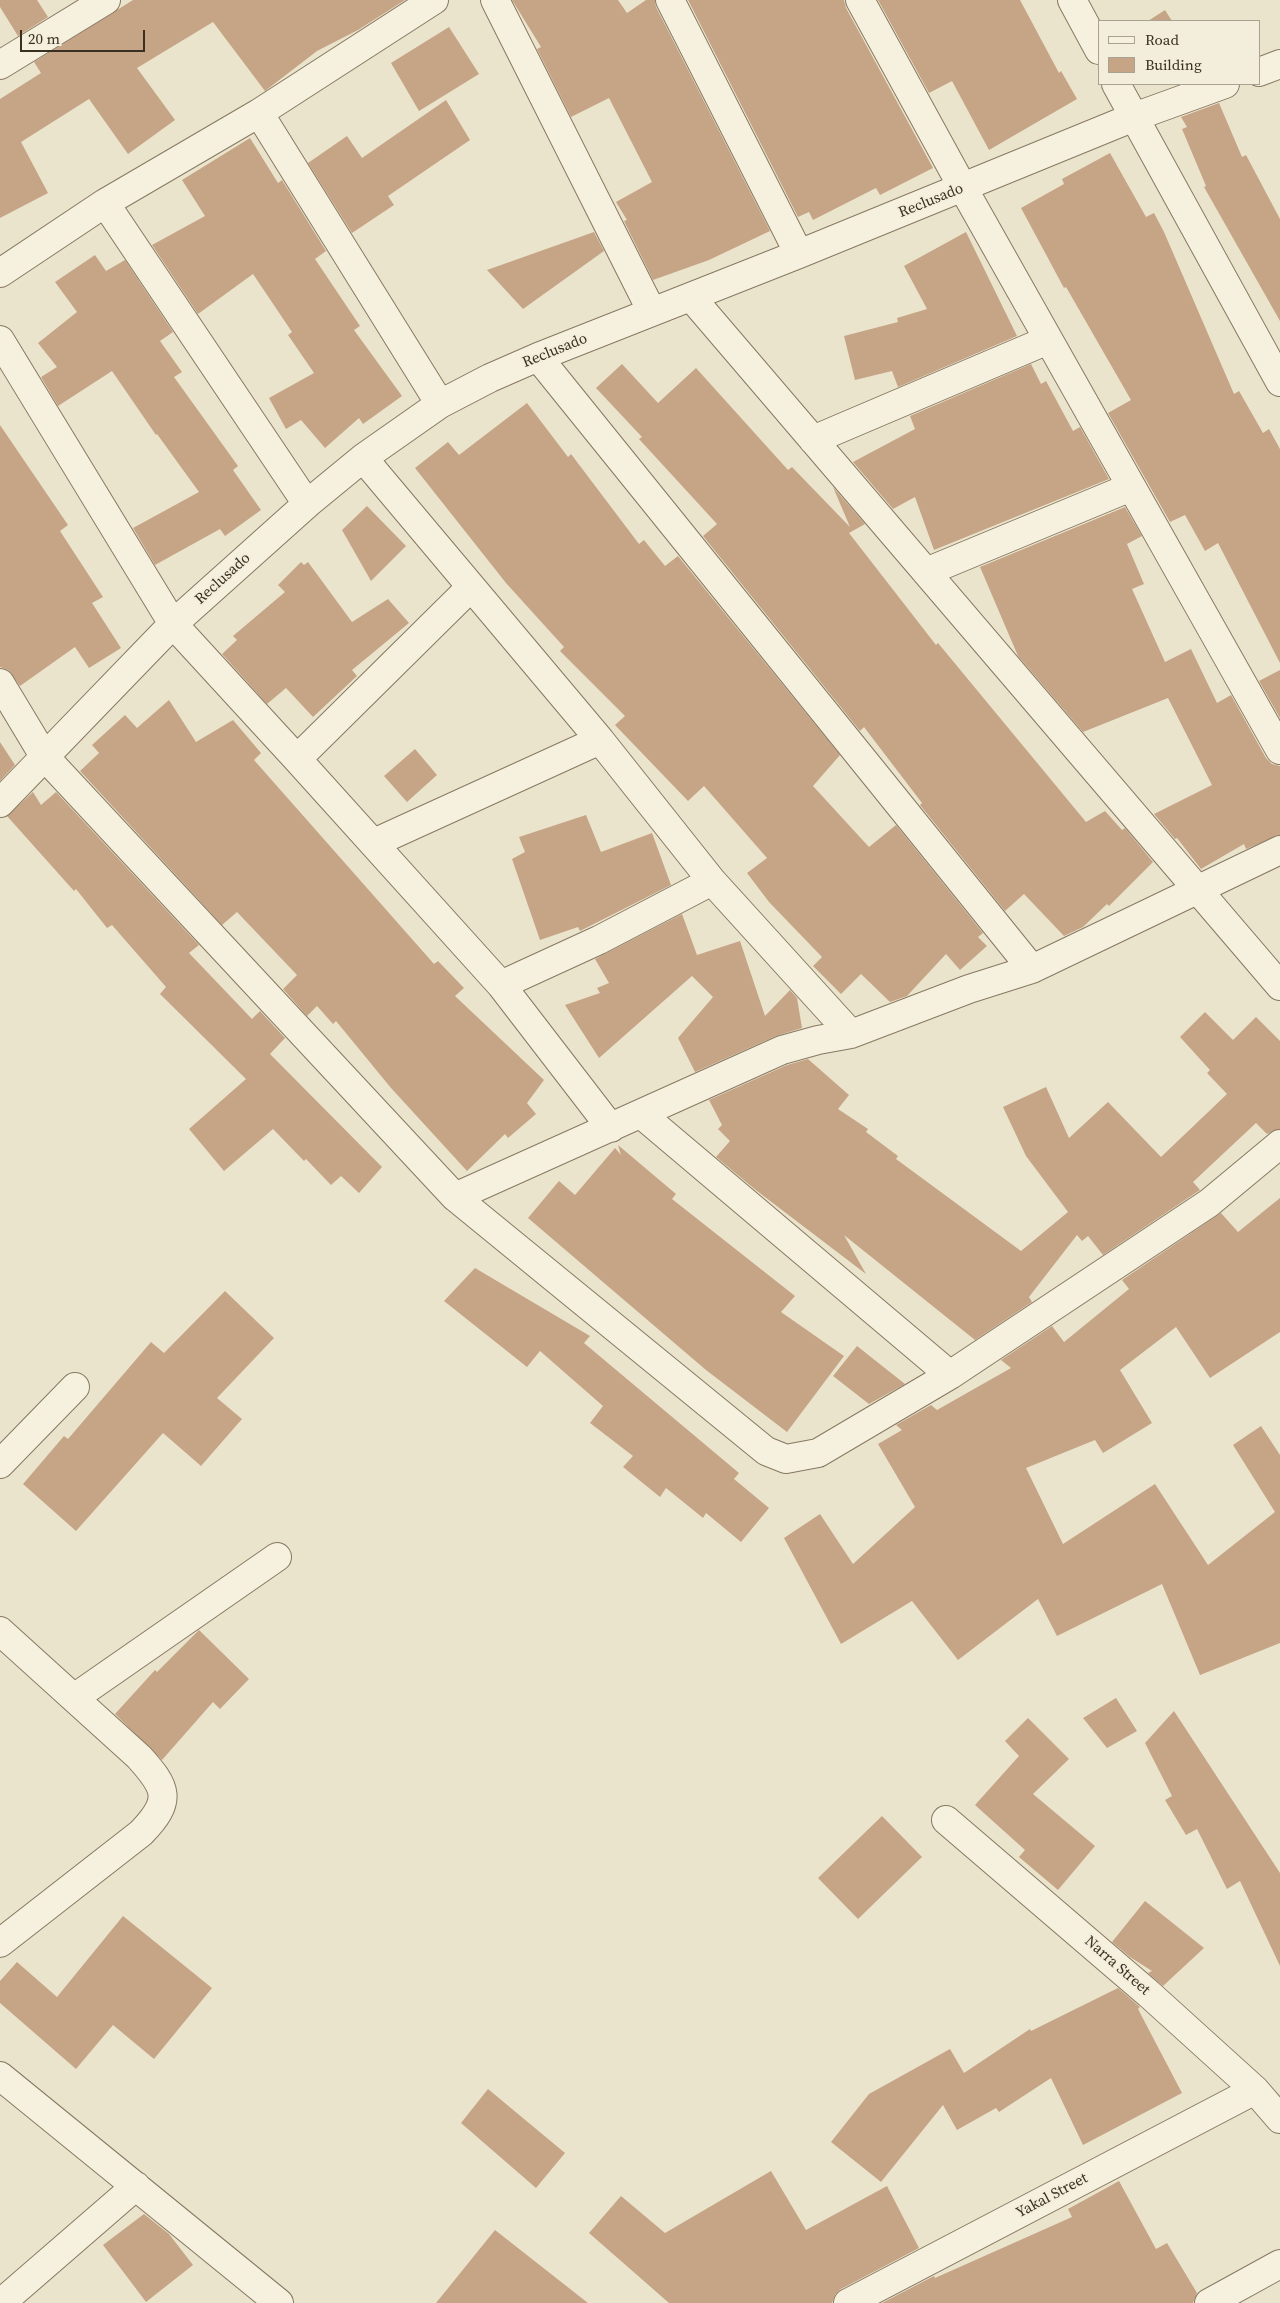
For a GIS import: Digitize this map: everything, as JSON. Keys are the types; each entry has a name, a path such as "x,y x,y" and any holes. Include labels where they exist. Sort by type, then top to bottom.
{"street":[{"path":"0,65 71,9 106,0"},
{"path":"0,273 105,203 259,113 434,0"},
{"path":"495,0 652,312"},
{"path":"670,0 799,254"},
{"path":"860,0 962,188 1280,750"},
{"path":"1072,0 1098,48"},
{"path":"1260,72 1280,64"},
{"path":"1117,85 1280,382"},
{"name":"Reclusado","path":"0,804 44,756 173,624 307,504 363,458 440,404 490,378 538,357 799,254 1134,117 1222,85"},
{"path":"259,113 440,404"},
{"path":"105,203 307,504"},
{"path":"691,297 1280,986"},
{"path":"0,340 173,624 298,759 501,985 610,1128"},
{"path":"813,440 1048,340"},
{"path":"538,357 1032,970"},
{"path":"363,458 600,740 712,881 850,1034"},
{"path":"926,572 1131,487"},
{"path":"298,759 471,587"},
{"path":"0,683 44,756 455,1197 766,1451 786,1459 818,1453 950,1375 1209,1203 1280,1144"},
{"path":"374,843 600,740"},
{"path":"455,1197 782,1050 850,1034 970,989 1032,970 1280,850"},
{"path":"501,985 599,940 712,881"},
{"path":"641,1114 950,1375"},
{"path":"0,1464 75,1387"},
{"path":"74,1698 277,1557"},
{"path":"0,1631 139,1757 158,1778 163,1799 154,1820 141,1833 0,1943"},
{"name":"Narra Street","path":"946,1820 1134,1981 1255,2090 1280,2119"},
{"path":"0,2076 279,2303"},
{"name":"Yakal Street","path":"848,2303 1255,2090"},
{"path":"1,2303 136,2186"},
{"path":"1209,2303 1280,2264"}],"building":[{"path":"0,0 37,0 48,17 18,36 0,7"},
{"path":"133,0 405,0 358,30 317,51 265,91 213,22 137,68 175,120 128,154 89,99 21,142 48,193 0,218 0,99 41,73 34,62"},
{"path":"512,0 618,0 627,13 646,0 655,0 656,7 770,231 709,260 653,280 624,221 627,220 616,202 652,182 609,98 571,117 537,49 541,47"},
{"path":"688,0 844,0 846,8 933,168 880,195 876,188 813,220 809,212 798,217"},
{"path":"878,0 1020,0 1059,73 1061,71 1077,99 989,150 952,81 929,93"},
{"path":"1165,10 1171,20 1150,20"},
{"path":"449,27 479,74 419,111 391,63"},
{"path":"446,100 470,140 388,196 394,205 352,233 308,163 347,136 362,158"},
{"path":"1219,103 1242,157 1246,155 1280,219 1280,321 1204,187 1206,186 1182,129 1187,127 1181,117"},
{"path":"250,138 278,183 282,180 326,251 315,259 360,326 354,330 402,396 363,424 359,418 325,448 301,420 286,429 269,398 314,373 288,335 292,332 253,274 198,314 152,245 205,216 182,180"},
{"path":"1110,153 1146,217 1154,213 1164,232 1234,394 1239,391 1263,433 1269,429 1280,449 1280,663 1218,543 1205,551 1185,515 1170,522 1108,413 1131,400 1066,287 1064,288 1021,208 1064,184 1062,179"},
{"path":"594,232 604,251 523,309 487,270"},
{"path":"966,232 1017,336 898,387 892,371 855,380 844,336 898,322 897,318 927,309 904,266"},
{"path":"95,255 106,271 125,260 173,332 160,341 182,372 174,377 238,466 233,470 261,510 225,536 220,529 155,565 133,528 199,492 156,435 112,371 58,406 41,377 57,367 38,343 77,312 55,282"},
{"path":"622,364 658,403 696,368 788,470 792,467 850,527 833,487 865,524 849,533 936,645 938,643 1086,822 1105,811 1122,830 1125,828 1153,862 1109,906 1107,904 1083,927 1064,936 1024,894 1005,911 920,805 922,803 864,727 860,731 703,536 717,524 639,439 642,437 596,388"},
{"path":"1031,364 1041,384 1046,381 1073,431 1080,427 1109,479 934,550 915,497 893,509 853,462 915,429 910,416"},
{"path":"527,403 568,457 571,454 639,544 644,540 665,566 678,556 840,755 813,786 869,847 896,825 983,933 978,937 987,946 960,970 946,954 907,996 890,1002 861,974 841,994 813,966 822,957 769,902 747,873 767,858 704,786 688,801 615,725 625,716 560,651 564,647 506,583 415,468 448,442 459,455"},
{"path":"0,425 68,525 60,531 103,597 92,603 121,648 89,668 75,647 20,686 8,670 0,667"},
{"path":"367,506 406,546 371,581 342,530"},
{"path":"1125,507 1142,536 1127,544 1144,584 1132,589 1165,662 1191,649 1217,703 1231,695 1266,758 1272,764 1280,766 1280,835 1246,849 1244,844 1201,869 1177,838 1175,839 1154,814 1212,785 1168,698 1083,732 1018,656 980,567"},
{"path":"301,562 304,565 308,562 352,622 388,599 409,623 352,670 357,676 313,717 286,688 267,704 222,654 237,640 233,636 285,592 278,585"},
{"path":"1280,670 1280,718 1259,681"},
{"path":"169,700 196,742 233,720 261,753 254,760 434,964 438,961 464,988 455,996 544,1080 527,1103 536,1114 508,1138 505,1134 467,1171 391,1088 336,1021 333,1024 317,1006 307,1016 283,989 297,975 237,912 222,925 80,771 99,753 92,745 125,715 137,728"},
{"path":"0,742 15,765 0,781"},
{"path":"415,749 437,775 407,802 384,776"},
{"path":"33,792 41,805 56,792 199,945 189,953 252,1019 260,1011 285,1038 270,1054 382,1167 359,1193 341,1176 331,1185 273,1129 224,1171 189,1129 246,1079 160,994 166,987 112,925 107,928 76,889 74,891 7,816"},
{"path":"586,815 601,852 652,833 671,885 580,931 578,927 540,940 512,859 525,852 519,837"},
{"path":"682,914 697,955 740,941 765,1016 790,990 797,998 802,1028 776,1036 695,1072 678,1038 713,997 692,976 599,1058 565,1005 600,993 597,988 609,983 595,959"},
{"path":"1205,1012 1233,1040 1256,1017 1280,1041 1280,1129 1267,1134 1256,1123 1193,1182 1200,1190 1103,1255 1088,1236 1082,1241 1077,1235 1029,1297 1032,1302 975,1340 844,1235 866,1274 757,1191 716,1157 730,1141 718,1129 722,1125 709,1100 787,1065 808,1059 849,1095 838,1109 868,1129 866,1132 898,1156 896,1159 1021,1251 1068,1212 1026,1156 1003,1107 1046,1087 1069,1138 1108,1102 1161,1157 1227,1094 1207,1073 1210,1070 1180,1037"},
{"path":"618,1145 676,1194 672,1199 795,1296 781,1312 844,1356 787,1432 706,1370 528,1218 559,1181 575,1195 615,1148 621,1155"},
{"path":"1280,1198 1280,1332 1210,1378 1176,1327 1120,1370 1152,1423 1103,1453 1095,1440 1026,1468 1063,1544 1155,1484 1208,1565 1275,1512 1233,1445 1261,1426 1280,1455 1280,1643 1200,1675 1162,1584 1057,1636 1038,1599 958,1660 912,1601 841,1644 784,1538 820,1514 853,1564 915,1507 878,1444 902,1430 896,1425 931,1405 937,1410 1011,1368 1001,1360 1052,1326 1064,1342 1129,1289 1122,1280 1221,1213 1238,1232"},
{"path":"475,1268 590,1336 584,1343 739,1473 734,1479 769,1508 741,1542 706,1513 703,1518 666,1488 660,1497 623,1467 633,1456 590,1423 603,1406 540,1351 527,1367 444,1301"},
{"path":"225,1291 274,1338 217,1398 242,1419 201,1466 163,1433 76,1531 23,1484 64,1436 68,1439 151,1342 164,1353"},
{"path":"857,1346 905,1384 869,1404 833,1376"},
{"path":"199,1630 249,1679 220,1709 213,1702 162,1760 115,1714 155,1670 157,1672"},
{"path":"1116,1698 1137,1731 1107,1748 1083,1718"},
{"path":"1174,1711 1280,1873 1280,1966 1240,1881 1227,1889 1197,1829 1186,1835 1165,1800 1172,1796 1145,1743"},
{"path":"1028,1718 1069,1759 1033,1794 1095,1846 1058,1890 1019,1857 1025,1850 975,1805 1019,1756 1005,1741"},
{"path":"882,1816 922,1857 858,1919 818,1878"},
{"path":"1145,1901 1204,1948 1163,1986 1148,1973 1152,1971 1130,1957 1112,1942"},
{"path":"123,1916 212,1988 154,2059 113,2025 76,2069 0,2003 0,1981 17,1962 57,1997"},
{"path":"1118,1988 1140,2007 1138,2009 1182,2093 1083,2145 1051,2078 999,2112 996,2108 957,2130 943,2105 881,2182 831,2142 869,2094 950,2049 964,2073 1030,2029 1031,2031"},
{"path":"488,2089 565,2153 536,2188 461,2123"},
{"path":"771,2171 806,2230 887,2186 919,2248 841,2289 835,2295 832,2303 669,2303 589,2233 621,2196 665,2233"},
{"path":"1119,2181 1156,2249 1167,2243 1197,2293 1193,2303 882,2303 934,2276 935,2278 1072,2217 1068,2209"},
{"path":"144,2214 169,2234 193,2265 146,2302 103,2245"},
{"path":"495,2230 588,2303 436,2303"}]}
